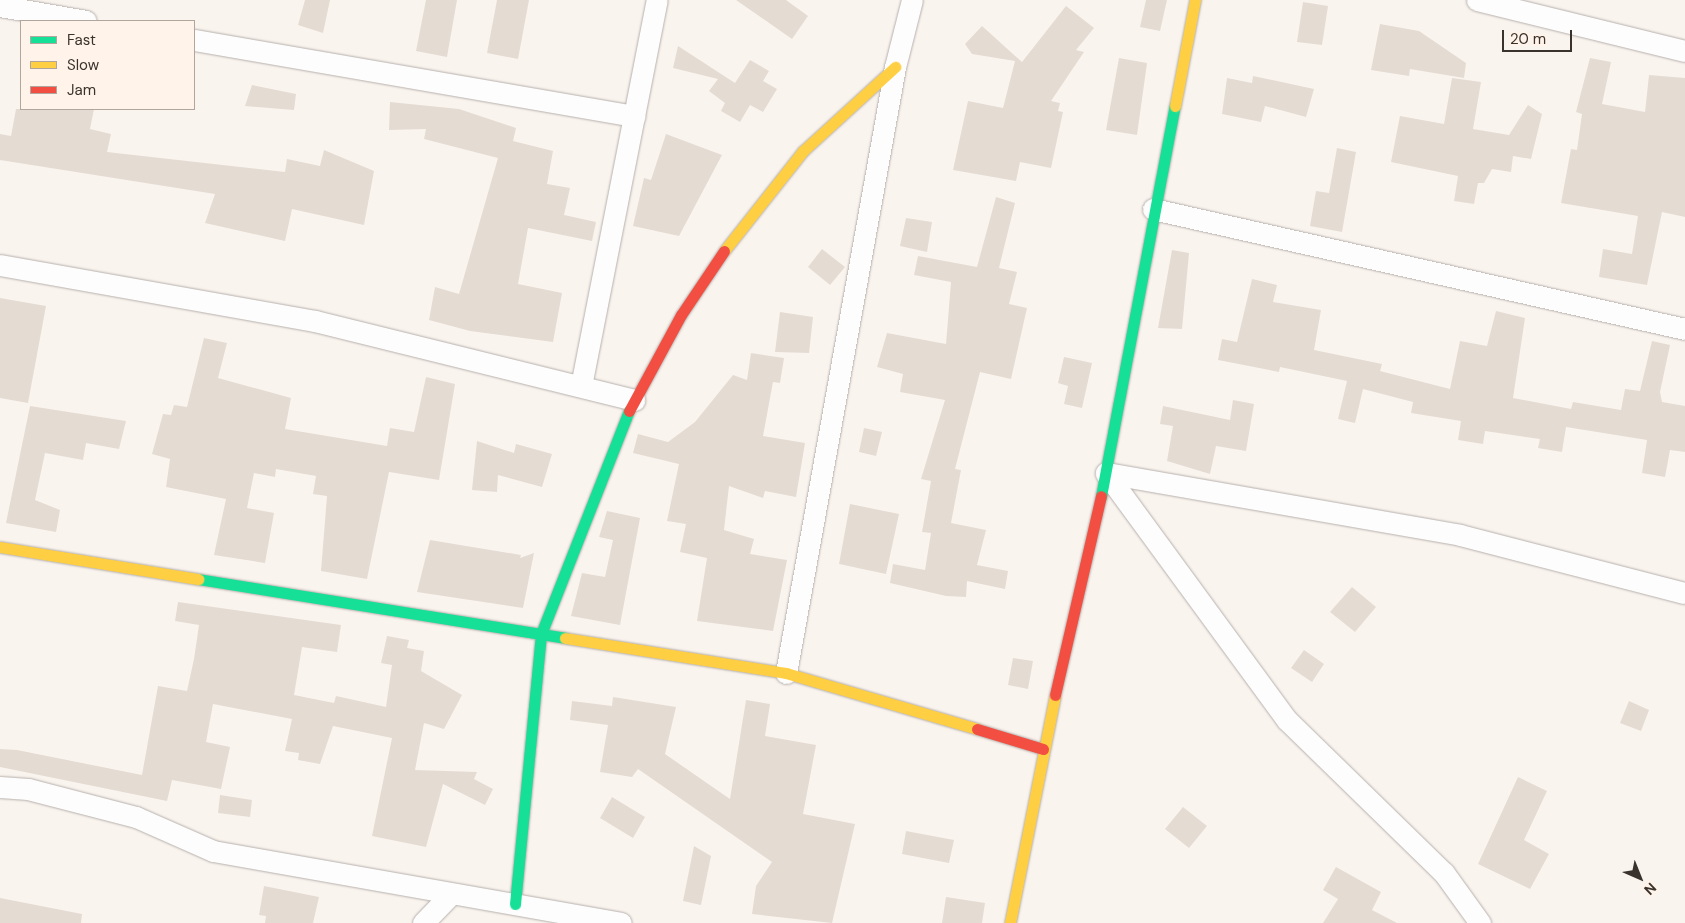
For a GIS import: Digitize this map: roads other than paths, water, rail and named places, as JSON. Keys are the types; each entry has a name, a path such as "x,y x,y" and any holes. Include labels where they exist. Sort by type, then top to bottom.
{"street":[{"path":"580,386 657,0"},
{"path":"786,672 896,67 912,0"},
{"path":"1010,923 1043,749 1106,473 1153,210 1195,0"},
{"path":"1477,0 1685,51"},
{"path":"0,6 80,20"},
{"path":"195,40 634,116"},
{"path":"515,904 542,634 634,400 681,314 739,229 803,151 896,67"},
{"path":"1153,210 1685,329"},
{"path":"0,266 315,321 634,400"},
{"path":"1106,473 1460,535 1685,593"},
{"path":"1106,473 1286,720 1444,873 1480,923"},
{"path":"0,547 786,672 1043,749"},
{"path":"0,787 28,789 136,817 213,852 449,896 515,904 621,923"},
{"path":"423,923 449,896"}]}
